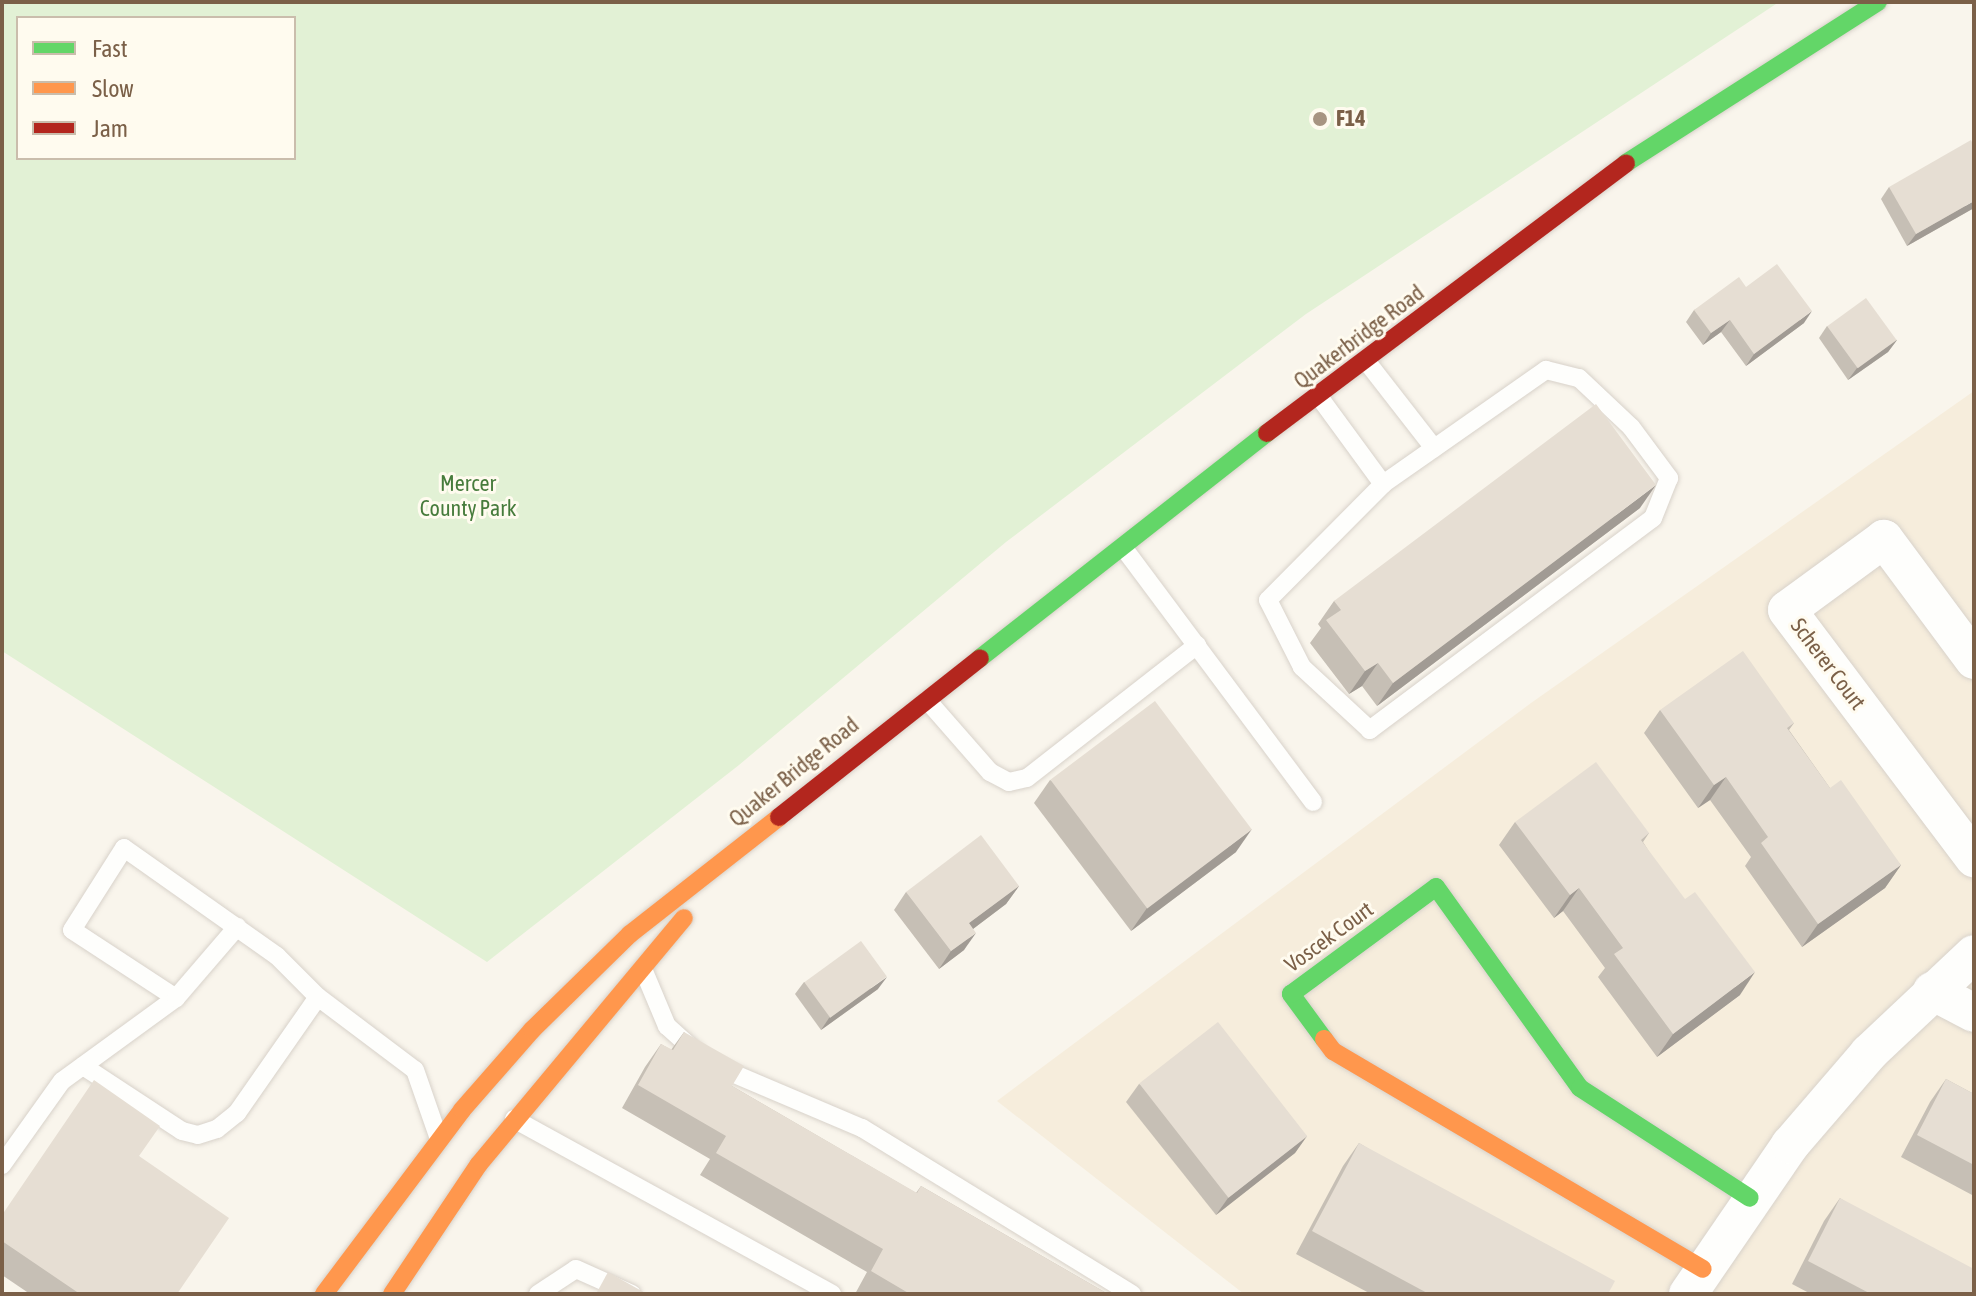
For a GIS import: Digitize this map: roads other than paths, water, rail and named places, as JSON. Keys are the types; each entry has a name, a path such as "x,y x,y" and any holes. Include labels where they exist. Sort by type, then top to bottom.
{"main road":[{"name":"Quakerbridge Road","path":"883,730 1123,547 1253,443 1320,398 1621,167 1743,84 1878,2"},
{"name":"Quaker Bridge Road","path":"392,1294 514,1119 642,967 753,845 883,730"},
{"name":"Quaker Bridge Road","path":"324,1294 439,1138 532,1030 630,934 883,730"},
{"name":"Voscek Court","path":"1696,1282 1333,1051 1291,994 1436,887 1580,1088 1750,1198"}],"street":[{"name":"Scherer Court","path":"1974,660 1884,539 1787,610 1974,858"},
{"path":"1696,1282 1750,1198 1869,1053 1974,954"},
{"path":"1932,991 1974,1013"}],"lane":[{"path":"1367,362 1434,448"},
{"path":"1546,370 1579,378 1631,427 1669,478 1653,518 1370,730 1302,667 1268,600 1383,484 1546,370"},
{"path":"1320,398 1383,484"},
{"path":"1123,547 1313,802"},
{"path":"925,698 990,772 1009,782 1027,778 1197,645"},
{"path":"176,998 72,930 124,848 277,956 318,997 415,1070 439,1138"},
{"path":"2,1165 62,1081 176,998 237,927"},
{"path":"642,967 667,1026 686,1047 725,1071 862,1128 1132,1294"},
{"path":"83,1066 128,1099 182,1131 198,1135 217,1129 237,1113 318,997"},
{"path":"514,1119 832,1294"},
{"path":"538,1294 576,1269 632,1294"}],"place":[{"name":"F14","path":"1320,119"}],"park label":[{"name":"Mercer County Park","path":"468,496"}]}
